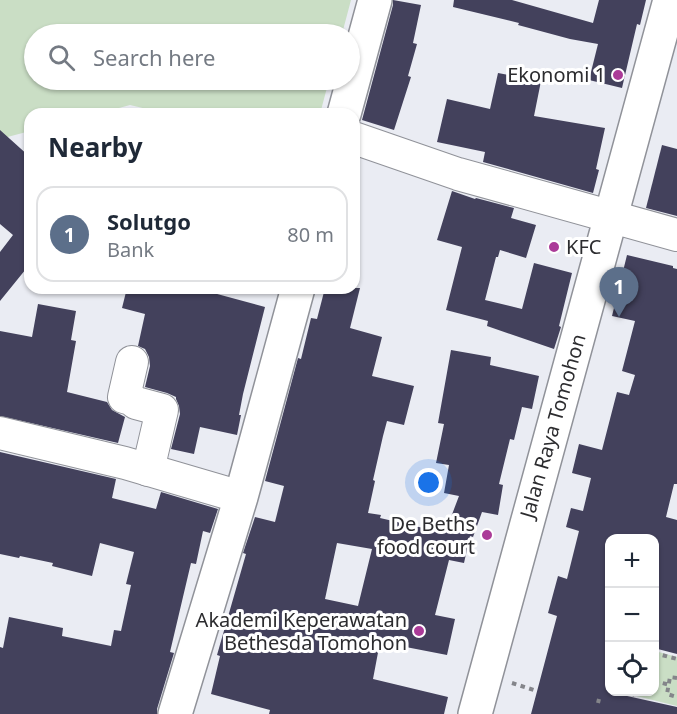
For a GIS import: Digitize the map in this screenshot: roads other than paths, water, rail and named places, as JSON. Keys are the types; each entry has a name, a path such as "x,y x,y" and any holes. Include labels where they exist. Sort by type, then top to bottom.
{"main road":[{"path":"360,55 375,0"},
{"name":"Jalan Raya Tomohon","path":"475,714 670,0"},
{"path":"346,108 351,90"},
{"path":"175,714 241,497 296,294"}],"street":[{"path":"360,140 458,174 677,235"},
{"path":"132,362 124,397 162,410 148,470"},
{"path":"0,433 148,470 241,497"}],"place":[{"name":"Ekonomi 1","path":"618,75"},
{"name":"KFC","path":"554,247"},
{"name":"Solutgo","path":"619,317"},
{"name":"De Beths food court","path":"487,535"},
{"name":"Akademi Keperawatan Bethesda Tomohon","path":"419,631"}]}
